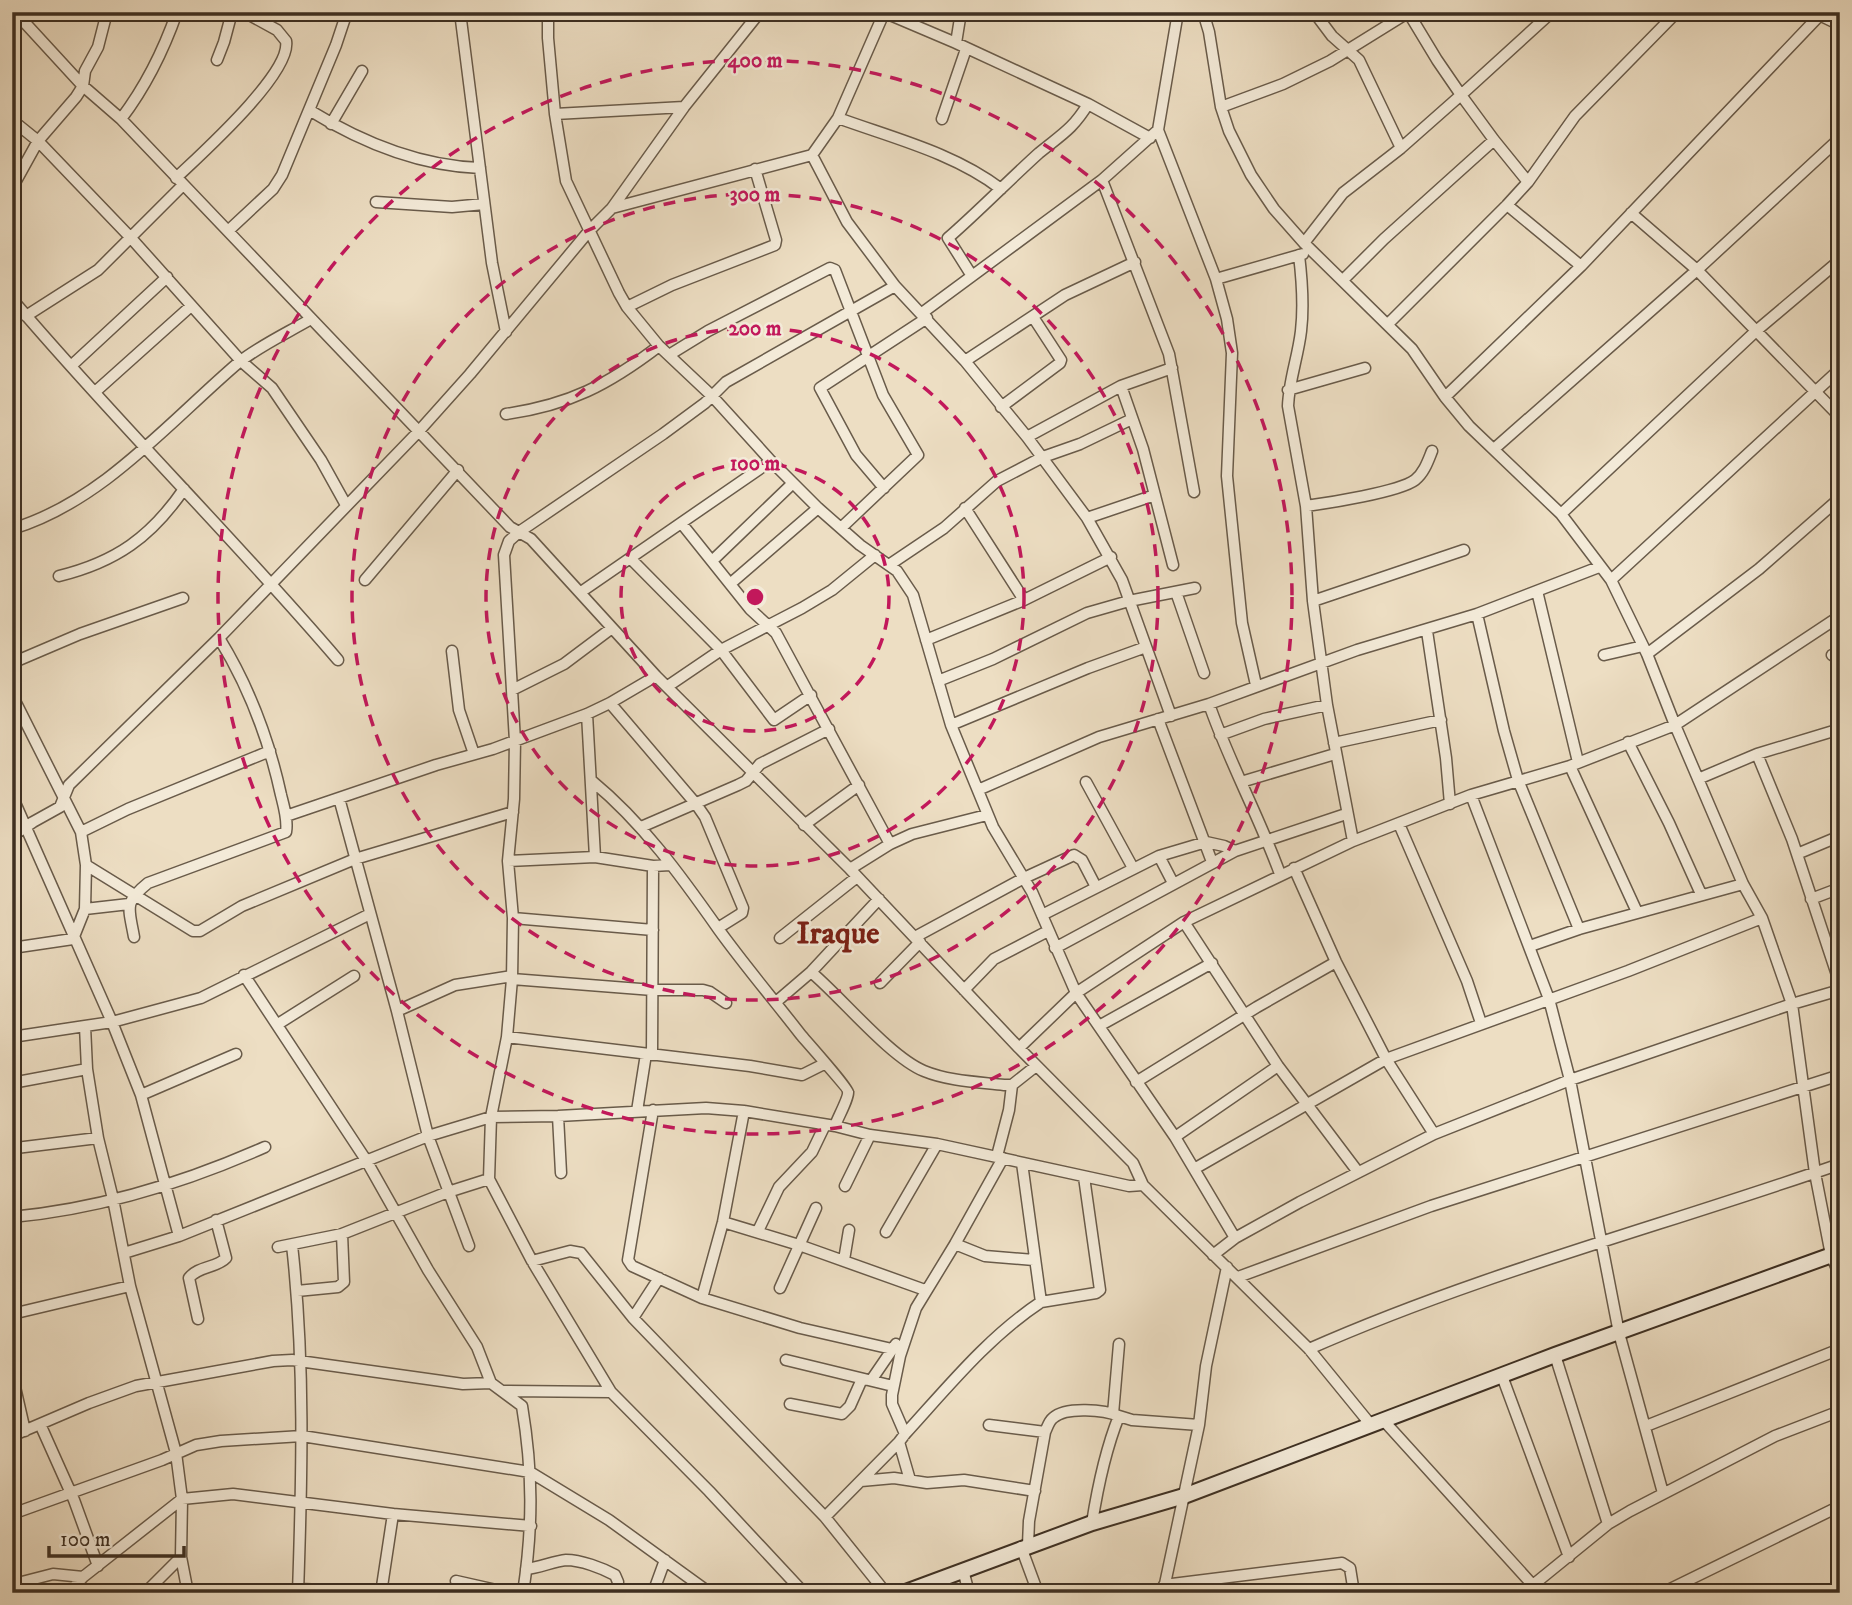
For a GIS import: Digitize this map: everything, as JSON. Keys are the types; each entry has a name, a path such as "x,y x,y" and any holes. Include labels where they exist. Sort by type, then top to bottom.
{"street":[{"path":"15,12 83,86 121,119 510,527 531,539 656,676 918,939 1036,1066 1133,1163 1143,1185 1309,1349 1537,1589 1608,1524 1775,1436 1840,1411"},
{"path":"12,188 38,141 83,86 85,71 98,47 107,12"},
{"path":"121,119 141,94 177,12"},
{"path":"216,60 225,42 232,12"},
{"path":"26,316 98,270 131,238 268,82 285,53 286,41 277,30 244,12"},
{"path":"228,232 273,188 282,175 347,12"},
{"path":"460,12 484,204 506,332"},
{"path":"548,12 555,114 566,181 627,307 659,346 712,396 793,484 841,528 889,565 913,595 951,725 987,815 1024,878 1076,993 1175,1137 1235,1238"},
{"path":"12,836 60,807 69,785 219,638 419,431 611,208 684,107 760,12"},
{"path":"611,208 812,155 838,118 883,12 1088,104 1150,138"},
{"path":"956,43 961,12"},
{"path":"1178,12 1158,130 1216,279 1229,327 1232,353 1227,476 1242,623 1256,685"},
{"path":"1203,12 1209,32 1221,107 1229,131 1251,175 1274,209 1304,243 1412,349 1469,426 1561,514 1611,580 1645,650 1743,884 1762,918 1792,1004 1815,1173 1840,1276"},
{"path":"1314,12 1332,36 1350,50 1363,66 1401,148"},
{"path":"1320,22 1328,12"},
{"path":"1221,107 1283,84 1350,50 1409,12 1461,95 1528,182"},
{"path":"1304,243 1343,193 1401,148 1552,12"},
{"path":"1388,324 1507,205 1528,182 1575,116 1677,12"},
{"path":"1445,397 1581,266 1817,14 1840,25"},
{"path":"942,119 966,49"},
{"path":"331,124 362,71"},
{"path":"972,276 948,238 1040,153 1067,133 1088,104"},
{"path":"555,114 684,107"},
{"path":"309,110 354,136 408,156 458,167 480,167"},
{"path":"838,118 942,156 978,173 1001,189"},
{"path":"12,120 38,141 167,277 241,361 272,388 321,460 346,505"},
{"path":"884,488 856,455 820,391 821,387 868,359 972,276 1102,180 1158,130"},
{"path":"1494,449 1697,270 1840,138"},
{"path":"1343,279 1494,140"},
{"path":"812,155 847,222 895,286 924,315 1027,437 1087,518 1111,557 1171,716"},
{"path":"627,307 672,285 775,245 776,240 755,169"},
{"path":"1102,180 1135,261 1172,368 1194,492"},
{"path":"376,202 452,207 484,204"},
{"path":"1507,205 1581,266"},
{"path":"1631,213 1697,270 1840,417"},
{"path":"1216,279 1313,251"},
{"path":"1299,255 1303,313 1288,406 1306,506 1313,601 1327,705 1353,841"},
{"path":"1561,514 1756,331 1840,260"},
{"path":"964,361 1065,295 1135,261"},
{"path":"669,355 708,331 830,268 835,270 883,395 918,455 841,528"},
{"path":"71,366 167,277"},
{"path":"804,1593 611,1392 531,1261 489,1179 491,1117 507,1037 512,977 513,918 508,861 513,812 515,741 504,555 509,541 519,532 663,435 737,375 895,286"},
{"path":"12,299 338,660"},
{"path":"95,392 191,306"},
{"path":"1001,407 1060,363 1061,360 1032,317"},
{"path":"12,529 61,507 114,474 241,361 311,319"},
{"path":"506,414 539,409 587,393 659,346"},
{"path":"1027,437 1121,386 1172,368"},
{"path":"1289,390 1365,368"},
{"path":"1611,580 1813,391 1840,369"},
{"path":"1121,386 1143,449 1173,565"},
{"path":"889,565 927,540 997,481 1043,457 1080,444 1132,419"},
{"path":"1306,506 1404,485 1416,479 1424,470 1432,451"},
{"path":"581,592 771,461"},
{"path":"365,580 458,470"},
{"path":"712,561 793,484"},
{"path":"59,576 105,561 132,546 157,525 184,489"},
{"path":"1087,518 1155,495"},
{"path":"1604,655 1645,650 1759,569 1840,498"},
{"path":"730,584 818,508"},
{"path":"965,508 1024,600"},
{"path":"682,524 730,584 767,626 776,632 890,844"},
{"path":"1313,601 1464,550"},
{"path":"668,686 721,650 832,590 874,555"},
{"path":"926,640 1024,600 1111,557"},
{"path":"631,559 721,650 774,720 811,695"},
{"path":"978,790 1099,737 1209,704 1321,662 1477,614 1599,567"},
{"path":"938,681 993,659 1087,613 1129,601 1195,588"},
{"path":"1537,591 1574,764 1637,912"},
{"path":"1176,592 1204,673"},
{"path":"12,663 183,597"},
{"path":"1477,614 1518,780 1579,929"},
{"path":"1019,1048 1076,993 1185,922 1353,841 1471,795 1574,764 1675,725 1840,616"},
{"path":"512,690 564,664 612,628"},
{"path":"1427,631 1441,720 1450,804"},
{"path":"85,909 131,900 148,883 286,832 286,816 270,751 242,680 219,638"},
{"path":"951,725 1088,668 1146,648"},
{"path":"452,651 459,710 474,754"},
{"path":"286,816 515,741 587,714 656,676"},
{"path":"12,695 81,832 86,865 85,909 73,939"},
{"path":"610,703 705,817 743,908 742,913 718,928"},
{"path":"1209,704 1280,874"},
{"path":"1220,735 1265,719 1327,705"},
{"path":"587,714 596,858"},
{"path":"1158,719 1212,862"},
{"path":"1241,782 1334,748 1441,720"},
{"path":"1698,779 1757,754 1840,729"},
{"path":"641,827 746,781 760,764 829,730"},
{"path":"1628,742 1702,894"},
{"path":"81,832 128,809 270,751"},
{"path":"1757,754 1797,854 1840,984"},
{"path":"592,781 641,827 691,887 718,928 848,1092 830,1126 811,1152 779,1187 758,1231"},
{"path":"1086,782 1133,868"},
{"path":"804,825 859,785"},
{"path":"1471,795 1549,999 1570,1080 1619,1333 1663,1493"},
{"path":"12,796 112,1022 141,1095 178,1236"},
{"path":"339,798 428,1136 469,1246"},
{"path":"86,865 131,900 193,931 200,931 242,906 355,859 513,812"},
{"path":"1055,948 1235,851 1346,814"},
{"path":"780,939 890,844 912,834 987,815"},
{"path":"1399,824 1467,981 1481,1023"},
{"path":"1797,854 1840,836"},
{"path":"1042,915 1159,856 1206,842 1235,851"},
{"path":"880,983 918,939 1024,878 1077,855 1096,887"},
{"path":"1159,856 1173,883"},
{"path":"508,861 596,858 653,866 670,864"},
{"path":"637,1111 649,1055 653,990 653,866"},
{"path":"1294,868 1336,962 1386,1059 1434,1133"},
{"path":"1530,946 1637,912 1743,884"},
{"path":"1811,900 1840,888"},
{"path":"776,1002 811,972 879,899"},
{"path":"131,900 134,937"},
{"path":"12,1037 112,1022 201,998 370,914"},
{"path":"513,918 653,930"},
{"path":"1194,1169 1386,1059 1628,971 1762,918"},
{"path":"1185,922 1278,1066 1358,1172"},
{"path":"964,990 994,959 1048,931"},
{"path":"12,948 73,939"},
{"path":"1136,1082 1336,962"},
{"path":"1099,1026 1212,963"},
{"path":"811,972 887,1044 923,1071 1012,1085"},
{"path":"244,975 366,1160 428,1270 472,1338 491,1383 522,1406 530,1472 531,1526 523,1593"},
{"path":"278,1024 354,976"},
{"path":"397,1011 455,985 512,977 653,990 708,991 726,1003"},
{"path":"1213,1255 1235,1238 1434,1133 1570,1080 1840,990"},
{"path":"85,1026 87,1069 98,1138 130,1286 176,1453 182,1499 181,1557 188,1593"},
{"path":"507,1037 802,1075 824,1064"},
{"path":"141,1095 236,1054"},
{"path":"910,1480 892,1404 893,1386 908,1330 925,1290 955,1244 1000,1157 1012,1085 1036,1066"},
{"path":"1175,1137 1278,1066"},
{"path":"12,1083 87,1069"},
{"path":"1238,1277 1405,1215 1840,1075"},
{"path":"124,1253 178,1236 428,1136 491,1117 706,1108 744,1111 870,1135 937,1144 1129,1186 1143,1185"},
{"path":"653,1110 628,1260 632,1266 702,1298 800,1328 892,1349"},
{"path":"702,1298 723,1222 744,1111"},
{"path":"558,1116 561,1173"},
{"path":"845,1186 870,1135"},
{"path":"16,1149 98,1138"},
{"path":"886,1233 937,1144"},
{"path":"12,1217 71,1209 113,1199 236,1160 265,1147"},
{"path":"1022,1163 1041,1302"},
{"path":"1309,1349 1377,1319 1602,1240 1840,1164"},
{"path":"825,1517 1013,1320 1041,1302 1097,1293 1100,1290 1084,1177"},
{"path":"278,1247 342,1234 448,1192 489,1179"},
{"path":"780,1288 816,1208"},
{"path":"198,1319 191,1275 226,1258 216,1220"},
{"path":"723,1222 844,1259 925,1290"},
{"path":"844,1259 849,1230"},
{"path":"298,1291 338,1287 344,1282 342,1234"},
{"path":"955,1244 985,1256 1034,1260"},
{"path":"292,1245 302,1361 302,1503 298,1591 381,1592 393,1514"},
{"path":"531,1261 570,1251 581,1253 633,1318 825,1517 886,1593"},
{"path":"903,1593 1025,1546 1184,1496 1555,1355 1835,1253"},
{"path":"1227,1267 1206,1366 1199,1425 1164,1589 1342,1563 1350,1568 1354,1593"},
{"path":"633,1318 659,1278"},
{"path":"12,1314 130,1286"},
{"path":"790,1404 842,1414 908,1330"},
{"path":"1092,1523 1100,1472 1116,1415 1119,1344"},
{"path":"1646,1426 1840,1349"},
{"path":"1555,1355 1608,1524"},
{"path":"786,1360 893,1386"},
{"path":"12,1436 136,1386 273,1362 302,1361 463,1384 491,1383"},
{"path":"12,1374 25,1431"},
{"path":"1502,1376 1569,1557"},
{"path":"502,1391 611,1392"},
{"path":"1038,1593 1025,1546 1045,1432 1051,1421 1059,1414 1092,1411 1171,1424 1199,1425"},
{"path":"40,1424 70,1491 98,1566"},
{"path":"989,1425 1045,1432"},
{"path":"12,1514 196,1445 302,1436 530,1472 609,1520 710,1593"},
{"path":"860,1481 894,1478 927,1483 964,1480 1035,1491"},
{"path":"69,1593 83,1577 182,1499 233,1494 393,1514 531,1526"},
{"path":"1662,1593 1840,1506"},
{"path":"145,1593 181,1557"},
{"path":"526,1569 565,1560 582,1563 615,1576 618,1582 615,1593"},
{"path":"653,1593 666,1560"},
{"path":"963,1570 969,1593"},
{"path":"18,1583 53,1574 83,1577"},
{"path":"456,1581 509,1593"}],"district":[{"name":"Iraque","path":"838,934"}]}
